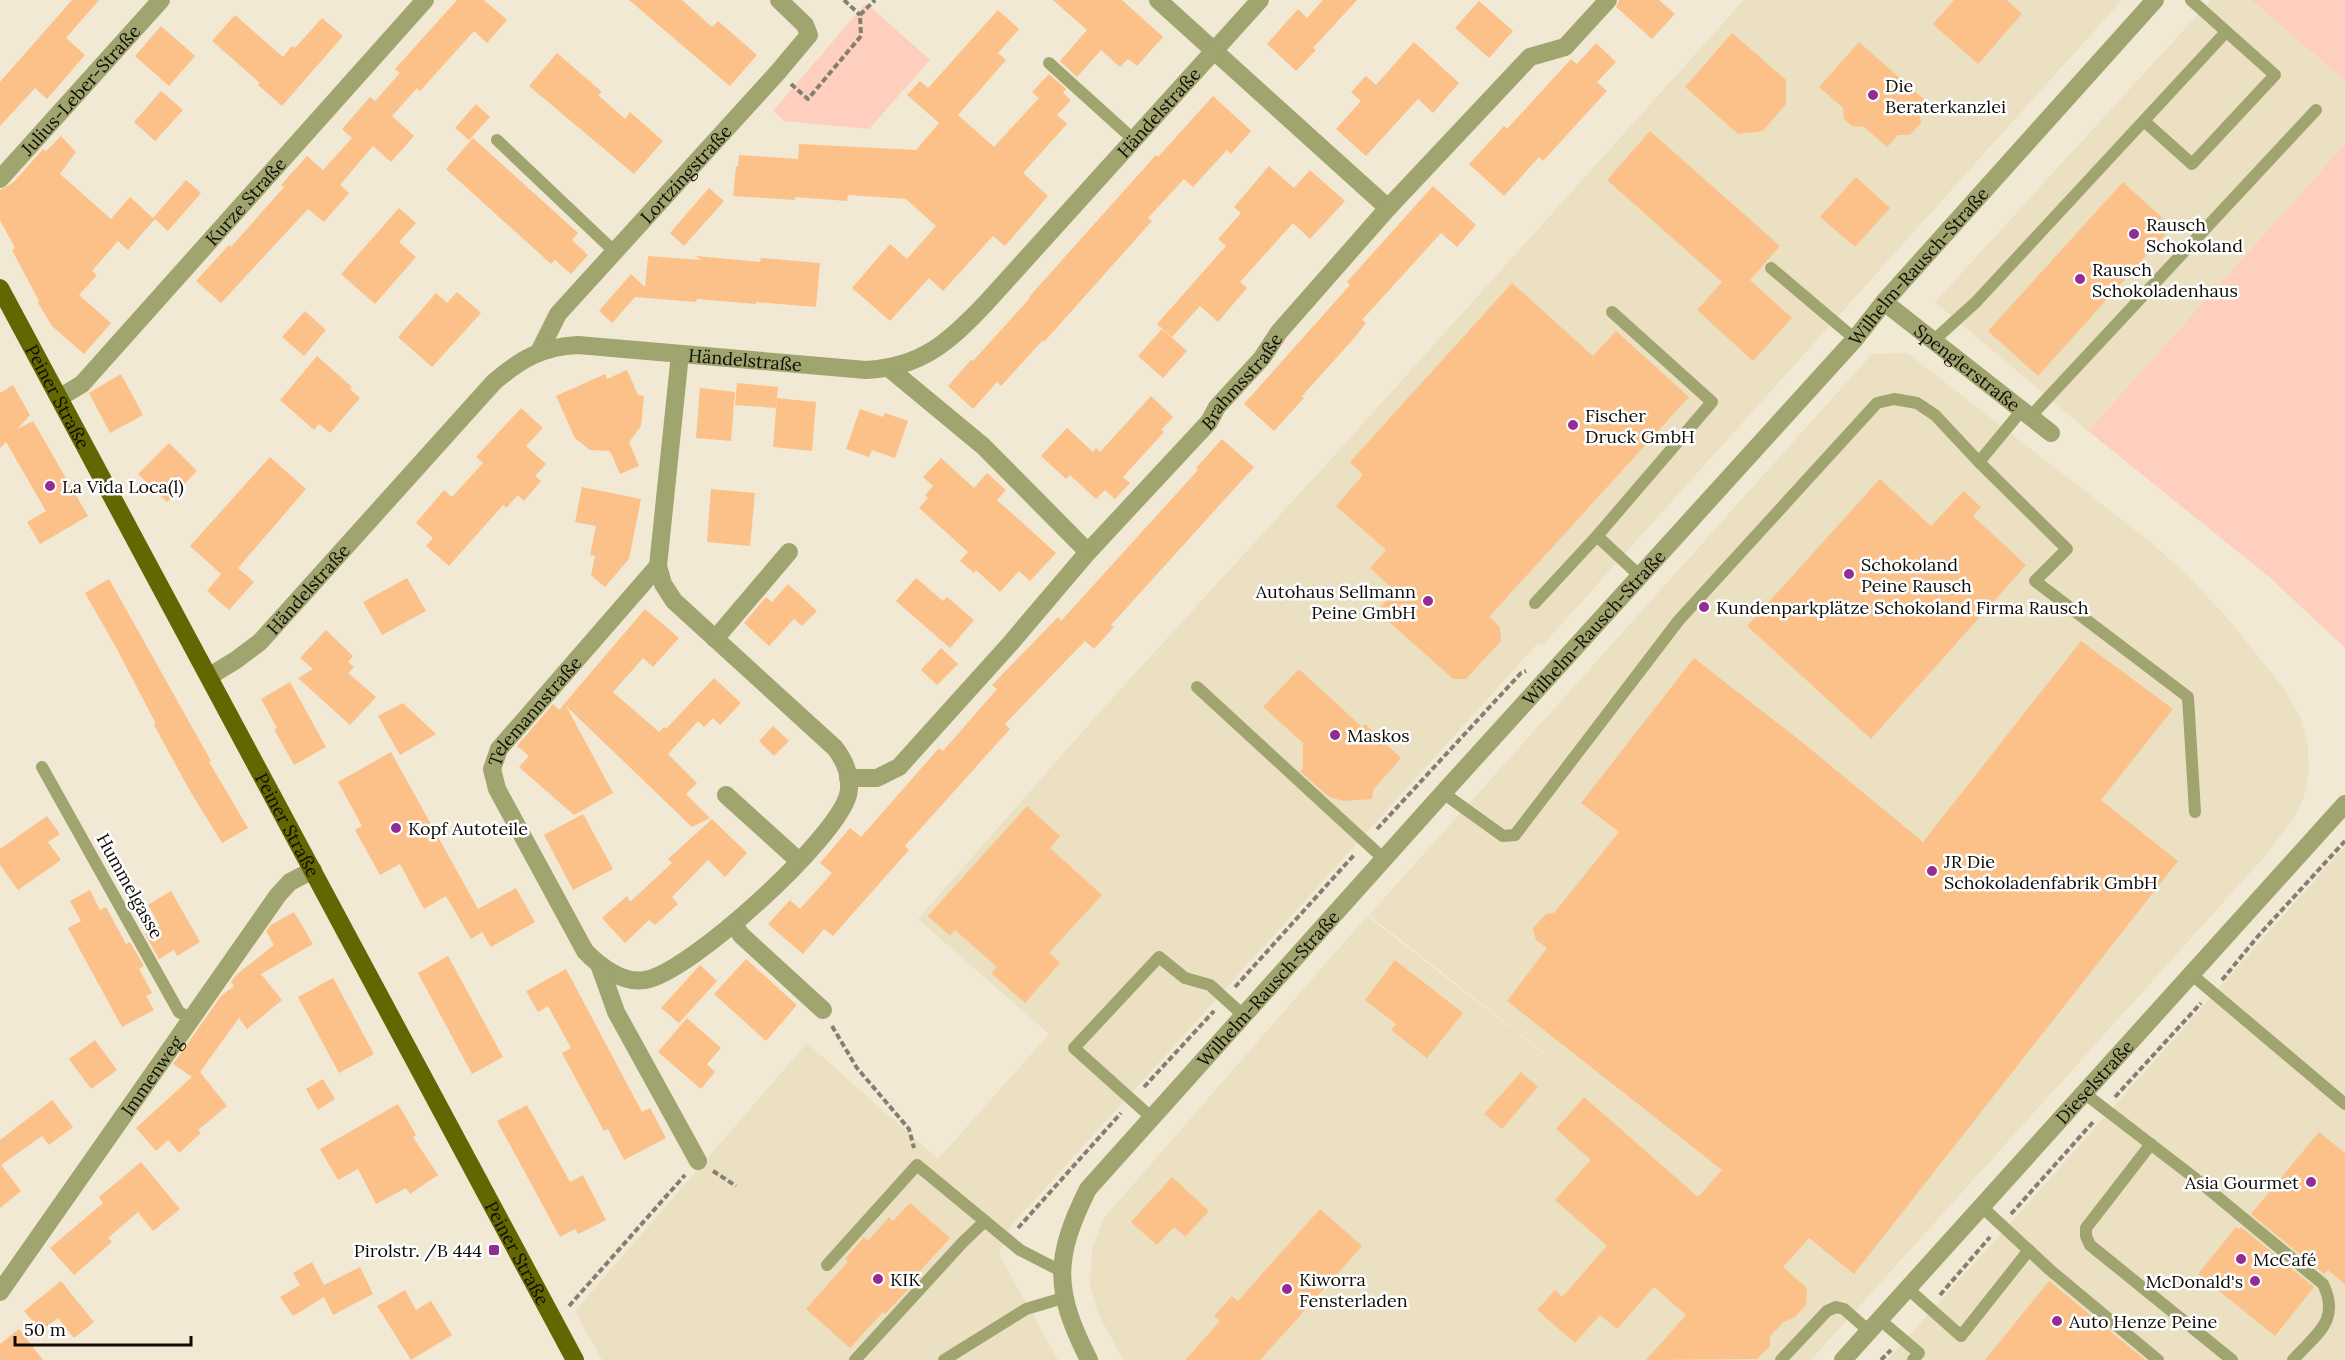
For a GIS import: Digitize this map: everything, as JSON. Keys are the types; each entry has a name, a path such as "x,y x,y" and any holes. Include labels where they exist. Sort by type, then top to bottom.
{"main road":[{"name":"Peiner Straße","path":"0,288 576,1360"}],"street":[{"name":"Julius-Leber-Straße","path":"0,179 161,0"},
{"name":"Kurze Straße","path":"59,398 82,384 425,0"},
{"name":"Lortzingstraße","path":"539,352 558,314 809,35 805,25 779,0"},
{"path":"1158,0 1388,208"},
{"name":"Händelstraße","path":"210,676 260,642 494,382 518,362 539,352 557,346 578,345 844,368 890,369 913,361 939,347 963,327 1260,0"},
{"name":"Brahmsstraße","path":"848,778 877,778 899,767 1010,645 1088,552 1209,422 1217,407 1262,358 1279,332 1388,208 1530,57 1565,47 1608,0"},
{"name":"Wilhelm-Rausch-Straße","path":"1089,1360 1072,1327 1063,1298 1062,1271 1066,1240 1088,1189 1855,339 1884,302 2155,0"},
{"name":"Spenglerstraße","path":"1884,302 2050,434"},
{"path":"600,967 621,976 645,980 686,961 768,894 840,814 848,794 846,761 835,748 674,601 663,585 658,566 680,354"},
{"path":"890,369 983,446 1088,552"},
{"path":"715,639 789,552"},
{"name":"Telemannstraße","path":"658,566 499,749 492,769 497,789 585,951 600,967 616,1012 698,1161"},
{"path":"726,795 799,861"},
{"name":"Dieselstraße","path":"1843,1360 2345,804"},
{"name":"Immenweg","path":"0,1292 278,895 290,882 313,870"},
{"path":"734,924 741,935 823,1010"}],"lane":[{"path":"2144,121 2192,164 2275,75 2191,0"},
{"path":"1933,341 1976,302 2226,32"},
{"path":"1049,63 1133,139"},
{"path":"1979,462 2316,110"},
{"path":"497,140 615,252"},
{"path":"1771,268 1855,339"},
{"path":"1535,603 1597,536 1712,402 1612,312"},
{"path":"1443,793 1503,836 1515,835 1679,621 1877,403 1894,399 1917,403 1935,415 2067,549 2035,581 2188,697 2195,812"},
{"path":"1597,536 1640,576"},
{"path":"1197,687 1384,859"},
{"name":"Hummelgasse","path":"42,767 180,1012 191,1018"},
{"path":"1152,1118 1074,1048 1159,957 1185,978 1210,985 1244,1016"},
{"path":"2191,974 2345,1104"},
{"path":"2084,1093 2207,1188 2323,1284 2331,1309 2327,1321 2293,1360"},
{"path":"2151,1144 2086,1228 2086,1236 2090,1245 2232,1360"},
{"path":"827,1266 917,1165 1020,1250 1062,1271"},
{"path":"1981,1206 2158,1360"},
{"path":"855,1360 985,1221"},
{"path":"1907,1288 1961,1336 2029,1250"},
{"path":"948,1359 1026,1309 1063,1298"},
{"path":"1781,1360 1827,1311 1836,1307 1901,1338 1919,1353 1913,1360"}],"path":[{"path":"778,72 808,99 861,36 860,15 844,0"},
{"path":"860,15 875,0"},
{"path":"1928,1308 2345,841"},
{"path":"823,1010 857,1068 909,1129 917,1165"},
{"path":"552,1315 572,1305 698,1161 736,1186"},
{"path":"1881,1360 1901,1338"}],"shaded area":[{"path":"1744,0 2122,0 1542,646 1538,643 1012,1225 999,1254 1058,1360 602,1360 575,1311 807,1043 938,1159 1049,1034 918,919 1097,715"},
{"path":"2211,0 2251,0 2345,81 2345,144 2088,431 1935,302"},
{"path":"2251,0 2345,0 2345,81"},
{"path":"866,3 930,60 869,129 784,121 773,111"},
{"path":"2345,144 2345,648 2267,575 2088,431"},
{"path":"1907,353 2152,543 2189,577 2229,620 2286,691 2301,719 2308,746 2309,772 2304,797 2297,813 2266,855 1811,1360 1123,1360 1098,1313 1090,1285 1092,1248 1104,1218 1367,916 1642,1130 1369,915 1872,354"},
{"path":"2345,846 2345,1360 1887,1360 2024,1208"}],"building":[{"path":"72,0 99,0 66,38 85,55 47,99 35,88 0,126 0,82"},
{"path":"457,0 484,0 507,20 487,43 474,31 420,91 417,88 392,116 414,136 391,162 373,146 340,185 349,193 324,222 308,209 221,303 196,281 229,245 231,247 284,187 281,185 307,156 323,170 352,138 342,129 370,97 375,101 400,73 395,69"},
{"path":"629,0 682,0 712,27 718,21 757,55 730,86"},
{"path":"1053,0 1122,0 1163,37 1137,66 1128,59 1120,67 1101,50 1077,77 1060,61 1087,30"},
{"path":"1323,0 1357,0 1313,48 1316,50 1296,71 1267,44 1298,9 1307,18"},
{"path":"1619,0 1659,0 1675,14 1652,39 1616,7"},
{"path":"1954,0 2007,0 2022,14 1978,64 1933,24"},
{"path":"1479,1 1513,31 1489,58 1455,28"},
{"path":"998,10 1019,29 998,53 1006,60 958,115 994,147 1039,98 1032,92 1049,74 1066,89 1063,93 1071,100 1057,115 1067,124 1023,173 1048,196 1005,246 993,236 943,291 929,278 890,321 852,288 890,244 907,259 936,226 906,199 848,195 847,201 733,196 739,155 798,159 799,144 916,150 939,123 907,95 920,81 928,88"},
{"path":"235,15 283,57 292,46 295,48 322,18 343,36 282,106 258,85 260,83 212,41"},
{"path":"161,26 195,56 169,86 135,56"},
{"path":"1732,33 1786,80 1786,104 1763,131 1738,134 1685,87"},
{"path":"1414,42 1459,83 1433,113 1418,99 1366,156 1336,129 1361,101 1351,92 1366,76 1376,85"},
{"name":"Die Beraterkanzlei","path":"1859,42 1927,102 1919,111 1921,123 1910,135 1898,135 1887,147 1864,127 1852,126 1844,119 1843,108 1819,87"},
{"path":"1596,43 1616,62 1597,82 1607,91 1543,161 1539,157 1504,196 1469,164 1504,126 1507,129 1571,59 1577,64"},
{"path":"557,53 602,92 598,95 625,119 630,112 663,141 634,174 529,86"},
{"path":"161,91 183,110 155,141 134,122"},
{"path":"1213,96 1251,131 1231,154 1227,150 1193,187 1184,179 1148,218 1152,221 1044,342 1043,340 1001,386 997,382 973,409 948,386 1030,298 1156,155 1158,157"},
{"path":"476,104 490,117 469,140 455,128"},
{"path":"1650,131 1780,246 1750,280 1792,318 1753,361 1697,310 1722,282 1607,180"},
{"path":"61,136 76,152 60,174 111,219 130,197 153,218 186,180 201,193 168,231 155,219 128,250 118,241 92,271 97,275 79,295 111,323 84,354 52,326 12,250 15,248 0,220 0,190 14,182 43,149 46,151"},
{"path":"473,138 578,233 572,240 588,255 571,274 555,260 551,264 446,169"},
{"path":"1269,166 1294,188 1310,170 1345,201 1310,239 1293,223 1240,282 1247,288 1218,322 1200,306 1172,337 1157,324 1226,246 1218,239 1241,213 1234,207"},
{"path":"1856,177 1890,208 1855,247 1820,217"},
{"name":"Rausch Schokoladenhaus","path":"2123,182 2172,227 2038,376 1988,331"},
{"path":"1433,186 1476,225 1457,247 1441,233 1362,320 1366,323 1356,336 1274,431 1244,404 1350,285 1347,282"},
{"path":"709,188 724,201 684,246 670,233"},
{"path":"399,208 416,223 399,242 416,257 375,304 341,274"},
{"path":"648,256 701,260 696,256 760,262 761,258 820,263 816,307 635,297 612,323 599,311 631,274 645,287"},
{"path":"1512,283 1593,356 1616,331 1689,397 1489,617 1500,627 1501,641 1466,679 1453,679 1377,611 1395,591 1370,568 1386,550 1336,506 1363,475 1350,462"},
{"path":"457,292 481,313 432,367 398,337 436,293 447,303"},
{"path":"305,311 326,330 304,356 282,337"},
{"path":"1162,329 1187,351 1163,378 1138,356"},
{"path":"317,356 352,387 350,389 360,398 330,433 319,424 314,430 280,400"},
{"path":"627,370 638,395 644,396 641,426 629,442 639,466 620,474 610,451 590,450 575,438 556,396 605,374 607,379"},
{"path":"121,374 143,415 110,433 89,393"},
{"path":"737,383 778,387 776,408 735,405"},
{"path":"13,385 30,415 17,429 33,421 88,516 40,544 27,522 46,511 6,442 0,448 0,393"},
{"path":"700,388 735,392 731,441 696,438"},
{"path":"1151,396 1173,417 1161,430 1164,432 1123,477 1130,483 1115,499 1105,490 1096,499 1070,475 1066,479 1041,456 1067,428 1093,452 1096,448 1100,452"},
{"path":"777,398 816,402 812,451 773,447"},
{"path":"521,408 543,428 526,446 546,464 535,476 541,481 524,501 518,495 506,508 503,505 449,566 426,546 433,538 416,523 444,490 452,497 483,463 476,457"},
{"path":"860,409 883,417 885,413 908,421 895,458 872,450 869,457 846,449"},
{"path":"1222,439 1254,467 1111,625 1114,627 1094,649 1085,641 1005,724 1010,729 905,846 909,850 833,936 824,929 803,954 768,924 790,900 800,909 832,873 820,863 850,828 861,837 939,748 943,751 997,689 992,685 1058,617 1061,621 1198,470 1196,468"},
{"path":"169,443 197,471 167,502 138,474"},
{"path":"270,457 306,489 238,568 254,582 229,610 207,591 221,574 190,546"},
{"path":"941,458 974,488 987,473 1006,490 997,500 1056,553 1030,581 1019,571 1000,592 976,570 974,573 960,561 968,552 919,508 928,498 925,495 933,486 923,477"},
{"path":"1880,479 1931,526 1964,491 1981,507 1973,516 2026,565 1871,739 1747,626"},
{"path":"582,487 641,499 629,559 605,587 591,575 595,556 590,555 596,526 575,522"},
{"path":"711,489 755,493 750,546 707,542"},
{"path":"407,578 426,611 382,635 363,602"},
{"path":"916,578 943,601 947,597 974,620 950,648 896,601"},
{"path":"109,579 211,761 209,762 248,828 222,843 190,791 154,725 156,724 118,651 85,593"},
{"path":"788,584 817,611 802,626 794,619 769,646 744,623 766,597 772,602"},
{"path":"645,609 679,638 653,667 643,658 613,692 659,732 664,727 666,729 714,678 741,703 720,725 713,718 704,727 698,721 668,754 697,783 686,794 710,818 692,827 566,706 613,793 574,815 519,767 529,756 517,746 553,704 559,710"},
{"path":"326,630 353,656 348,662 354,667 348,673 376,697 350,725 298,678 313,669 300,658"},
{"name":"JR Die Schokoladenfabrik GmbH","path":"2081,641 2173,709 2101,800 2178,861 1854,1274 1809,1238 1783,1267 1807,1288 1806,1305 1795,1317 1784,1322 1770,1336 1770,1346 1757,1359 1646,1360 1686,1315 1654,1287 1617,1329 1600,1315 1575,1343 1537,1310 1555,1290 1562,1297 1607,1246 1555,1200 1591,1160 1556,1129 1584,1097 1698,1197 1722,1170 1507,1001 1547,948 1536,940 1533,928 1546,914 1554,913 1619,832 1581,803 1694,658 1802,742 1923,842"},
{"path":"941,648 958,664 937,685 921,670"},
{"name":"Maskos","path":"1299,669 1362,727 1365,724 1401,758 1373,790 1372,799 1344,801 1329,797 1300,771 1303,769 1303,743 1263,707"},
{"path":"290,682 326,747 294,765 261,699"},
{"path":"403,703 436,734 400,755 378,716"},
{"path":"773,726 789,741 774,756 759,741"},
{"name":"Kopf Autoteile","path":"391,752 478,909 516,888 535,922 491,947 482,932 471,939 446,896 424,909 400,864 380,875 355,830 362,826 338,782"},
{"path":"1027,806 1060,836 1050,848 1102,895 1049,953 1060,963 1025,1003 991,973 997,967 955,930 950,936 928,916"},
{"path":"583,814 613,869 573,890 544,835"},
{"path":"47,816 60,834 48,842 61,860 18,890 0,865 0,849"},
{"path":"712,819 747,853 725,877 708,860 672,897 678,904 655,925 649,920 625,943 602,918 627,896 630,902 672,863 668,859"},
{"path":"90,890 100,910 106,907 126,944 130,942 144,966 139,969 152,993 146,996 154,1010 122,1027 68,928 81,921 70,901"},
{"path":"171,891 200,942 177,956 174,950 159,959 145,934 160,926 148,905"},
{"path":"294,912 313,944 261,974 282,1000 247,1029 239,1018 200,1072 227,1106 198,1130 201,1133 179,1153 168,1140 156,1151 136,1128 192,1077 173,1064 221,996 234,986 231,982 235,976 274,945 266,931 271,925"},
{"path":"448,956 503,1057 472,1074 418,973"},
{"path":"746,959 797,1005 766,1041 714,994"},
{"path":"1395,960 1463,1013 1427,1058 1391,1030 1396,1024 1365,1000"},
{"path":"700,965 717,981 679,1023 661,1008"},
{"path":"566,969 642,1112 650,1108 666,1138 624,1160 608,1129 604,1131 562,1053 571,1048 548,1006 538,1012 526,991"},
{"path":"333,978 374,1054 339,1073 298,997"},
{"path":"687,1018 721,1048 707,1064 715,1072 701,1089 658,1052"},
{"path":"95,1040 117,1070 91,1089 69,1059"},
{"path":"1521,1072 1538,1087 1502,1129 1484,1114"},
{"path":"323,1079 335,1099 318,1110 306,1089"},
{"path":"52,1100 73,1127 49,1145 42,1136 1,1165 21,1191 0,1208 0,1140"},
{"path":"398,1104 416,1135 413,1137 438,1175 410,1194 406,1188 376,1204 358,1169 338,1180 320,1149"},
{"path":"527,1105 570,1182 583,1175 606,1220 578,1234 575,1229 560,1237 497,1121"},
{"name":"Asia Gourmet","path":"2319,1132 2345,1153 2345,1284 2328,1270 2324,1274 2251,1214"},
{"path":"141,1162 180,1209 153,1231 138,1212 108,1238 112,1242 74,1275 50,1248 103,1203 99,1197"},
{"path":"1172,1177 1209,1211 1185,1237 1174,1227 1157,1245 1131,1222"},
{"name":"KIK","path":"910,1203 950,1238 920,1271 923,1274 850,1348 806,1309 848,1262 845,1259 864,1237 868,1241 889,1217 893,1221"},
{"name":"Kiworra Fensterladen","path":"1320,1209 1362,1246 1297,1319 1260,1360 1185,1360 1220,1321 1214,1316 1232,1296 1238,1301"},
{"name":"McDonald's","path":"2236,1227 2239,1229 2241,1227 2314,1287 2275,1336 2198,1274"},
{"path":"312,1262 324,1285 360,1267 373,1294 333,1315 324,1297 293,1316 280,1297 300,1285 293,1273"},
{"path":"61,1281 94,1322 74,1338 58,1318 41,1331 24,1311"},
{"name":"Auto Henze Peine","path":"2049,1281 2138,1354 2145,1360 1985,1360"},
{"path":"405,1290 416,1310 431,1301 452,1335 411,1360 377,1306"},
{"path":"19,1329 43,1360 0,1360 0,1344"}],"place":[{"name":"Die Beraterkanzlei","path":"1873,95"},
{"name":"Rausch Schokoland","path":"2134,234"},
{"name":"Rausch Schokoladenhaus","path":"2080,279"},
{"name":"Fischer Druck GmbH","path":"1573,425"},
{"name":"La Vida Loca(l)","path":"50,486"},
{"name":"Schokoland Peine Rausch","path":"1849,574"},
{"name":"Autohaus Sellmann Peine GmbH","path":"1428,601"},
{"name":"Kundenparkplätze Schokoland Firma Rausch","path":"1704,607"},
{"name":"Maskos","path":"1335,735"},
{"name":"Kopf Autoteile","path":"396,828"},
{"name":"JR Die Schokoladenfabrik GmbH","path":"1932,871"},
{"name":"Asia Gourmet","path":"2311,1182"},
{"name":"Pirolstr. /B 444","path":"494,1250"},
{"name":"McCafé","path":"2241,1259"},
{"name":"KIK","path":"878,1279"},
{"name":"McDonald's","path":"2255,1281"},
{"name":"Kiworra Fensterladen","path":"1287,1289"},
{"name":"Auto Henze Peine","path":"2057,1321"}]}
